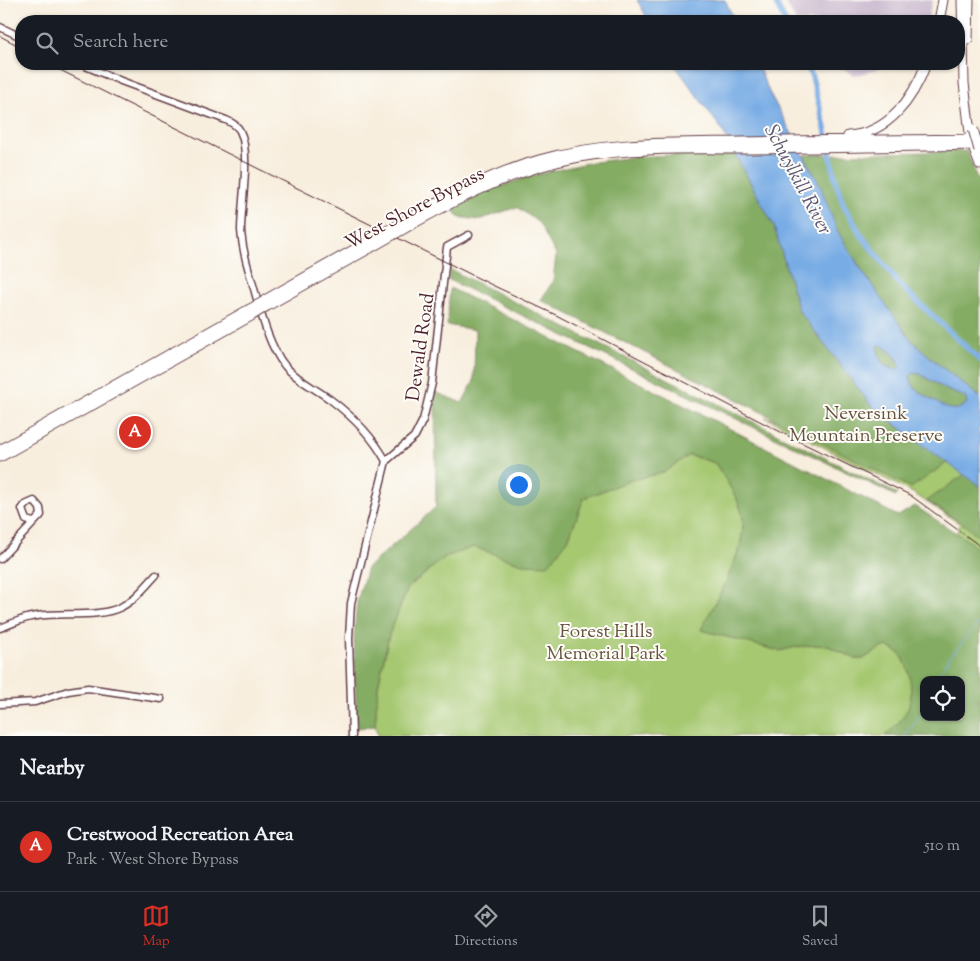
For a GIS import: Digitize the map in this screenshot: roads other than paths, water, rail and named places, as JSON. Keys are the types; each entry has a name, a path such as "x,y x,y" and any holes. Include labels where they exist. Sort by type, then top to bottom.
{"highway":[{"path":"940,15 943,0"},
{"path":"962,0 962,15"},
{"path":"969,0 968,73 971,131"},
{"path":"834,142 866,132 892,118 913,92 923,70"},
{"path":"964,70 971,131 978,150 980,166"},
{"name":"West Shore Bypass","path":"688,146 980,139"},
{"name":"West Shore Bypass","path":"0,458 411,221 485,186 552,163 578,157 619,152 781,141 978,150"},
{"name":"West Shore Bypass","path":"0,450 249,313"}],"street":[{"path":"0,27 15,34"},
{"path":"95,70 226,120 237,127 243,138 245,159 241,228 244,257 276,353 292,373 305,384 330,399 349,415 381,451 386,462 351,603 349,638 352,736"},
{"name":"Dewald Road","path":"386,462 412,439 421,426 432,383 447,247 469,235"},
{"path":"0,559 33,522"},
{"path":"0,628 37,616 107,612 127,603 156,575"},
{"path":"0,704 35,702 68,691 88,688 161,699"}],"water":[{"path":"637,0 725,0 732,15 646,15"},
{"name":"Schuylkill River","path":"678,70 760,70 769,92 820,185 838,232 862,271 911,340 980,397 980,428 978,430 980,436 980,486 918,442 870,404 799,311 774,226 722,130","holes":["881,345 896,357 900,367 896,369 884,365 879,356 878,346","913,373 920,374 947,390 965,397 967,403 958,409 949,408 921,393 912,384 910,376"]}],"waterway":[{"path":"774,0 782,15"},
{"path":"809,70 825,128 836,183 844,206 861,235 901,286 980,360"},
{"path":"938,676 951,656 980,621"},
{"path":"905,736 920,716"}],"railway":[{"path":"0,36 15,44"},
{"path":"60,70 556,315 796,440 910,495 980,546"}],"place":[{"name":"Crestwood Recreation Area","path":"135,432"}],"park label":[{"name":"Neversink Mountain Preserve","path":"866,423"},
{"name":"Forest Hills Memorial Park","path":"606,641"}]}
